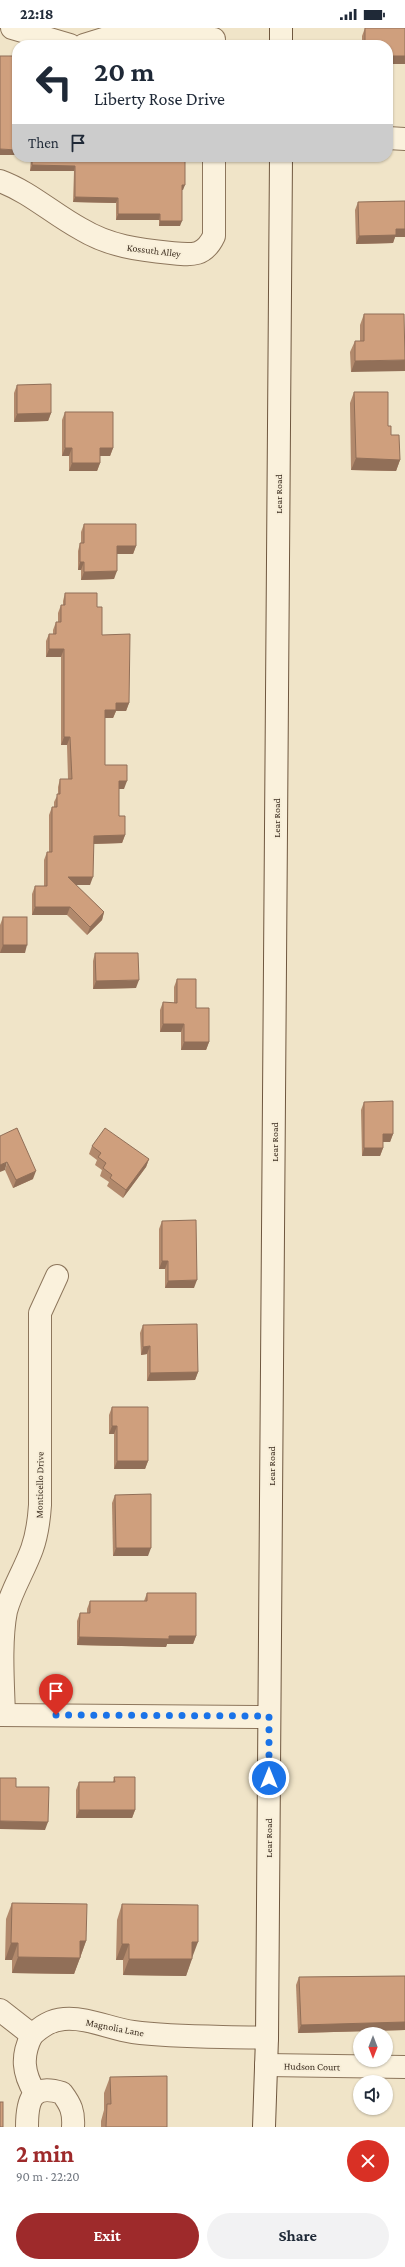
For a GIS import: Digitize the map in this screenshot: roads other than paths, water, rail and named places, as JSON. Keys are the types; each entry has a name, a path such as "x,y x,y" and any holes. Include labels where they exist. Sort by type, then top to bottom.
{"street":[{"path":"12,28 53,40"},
{"path":"281,28 281,40"},
{"path":"100,40 113,36 214,37"},
{"path":"393,138 405,139"},
{"name":"Kossuth Alley","path":"0,181 25,192 82,230 105,241 145,251 191,254 202,252 210,244 214,236 214,162"},
{"name":"Lear Road","path":"264,2127 267,2038 281,162"},
{"name":"Monticello Drive","path":"2,1715 3,1636 6,1613 12,1591 32,1549 38,1527 40,1505 40,1313 57,1276"},
{"path":"2,1715 269,1716"},
{"path":"0,2010 32,2035 27,2045 24,2065 25,2075 35,2093"},
{"name":"Magnolia Lane","path":"32,2035 42,2026 54,2020 76,2019 133,2032 267,2038"},
{"name":"Hudson Court","path":"266,2065 405,2067"},
{"path":"27,2127 27,2108 30,2099 35,2093 44,2090 62,2093 71,2104 74,2113 73,2127"}]}
